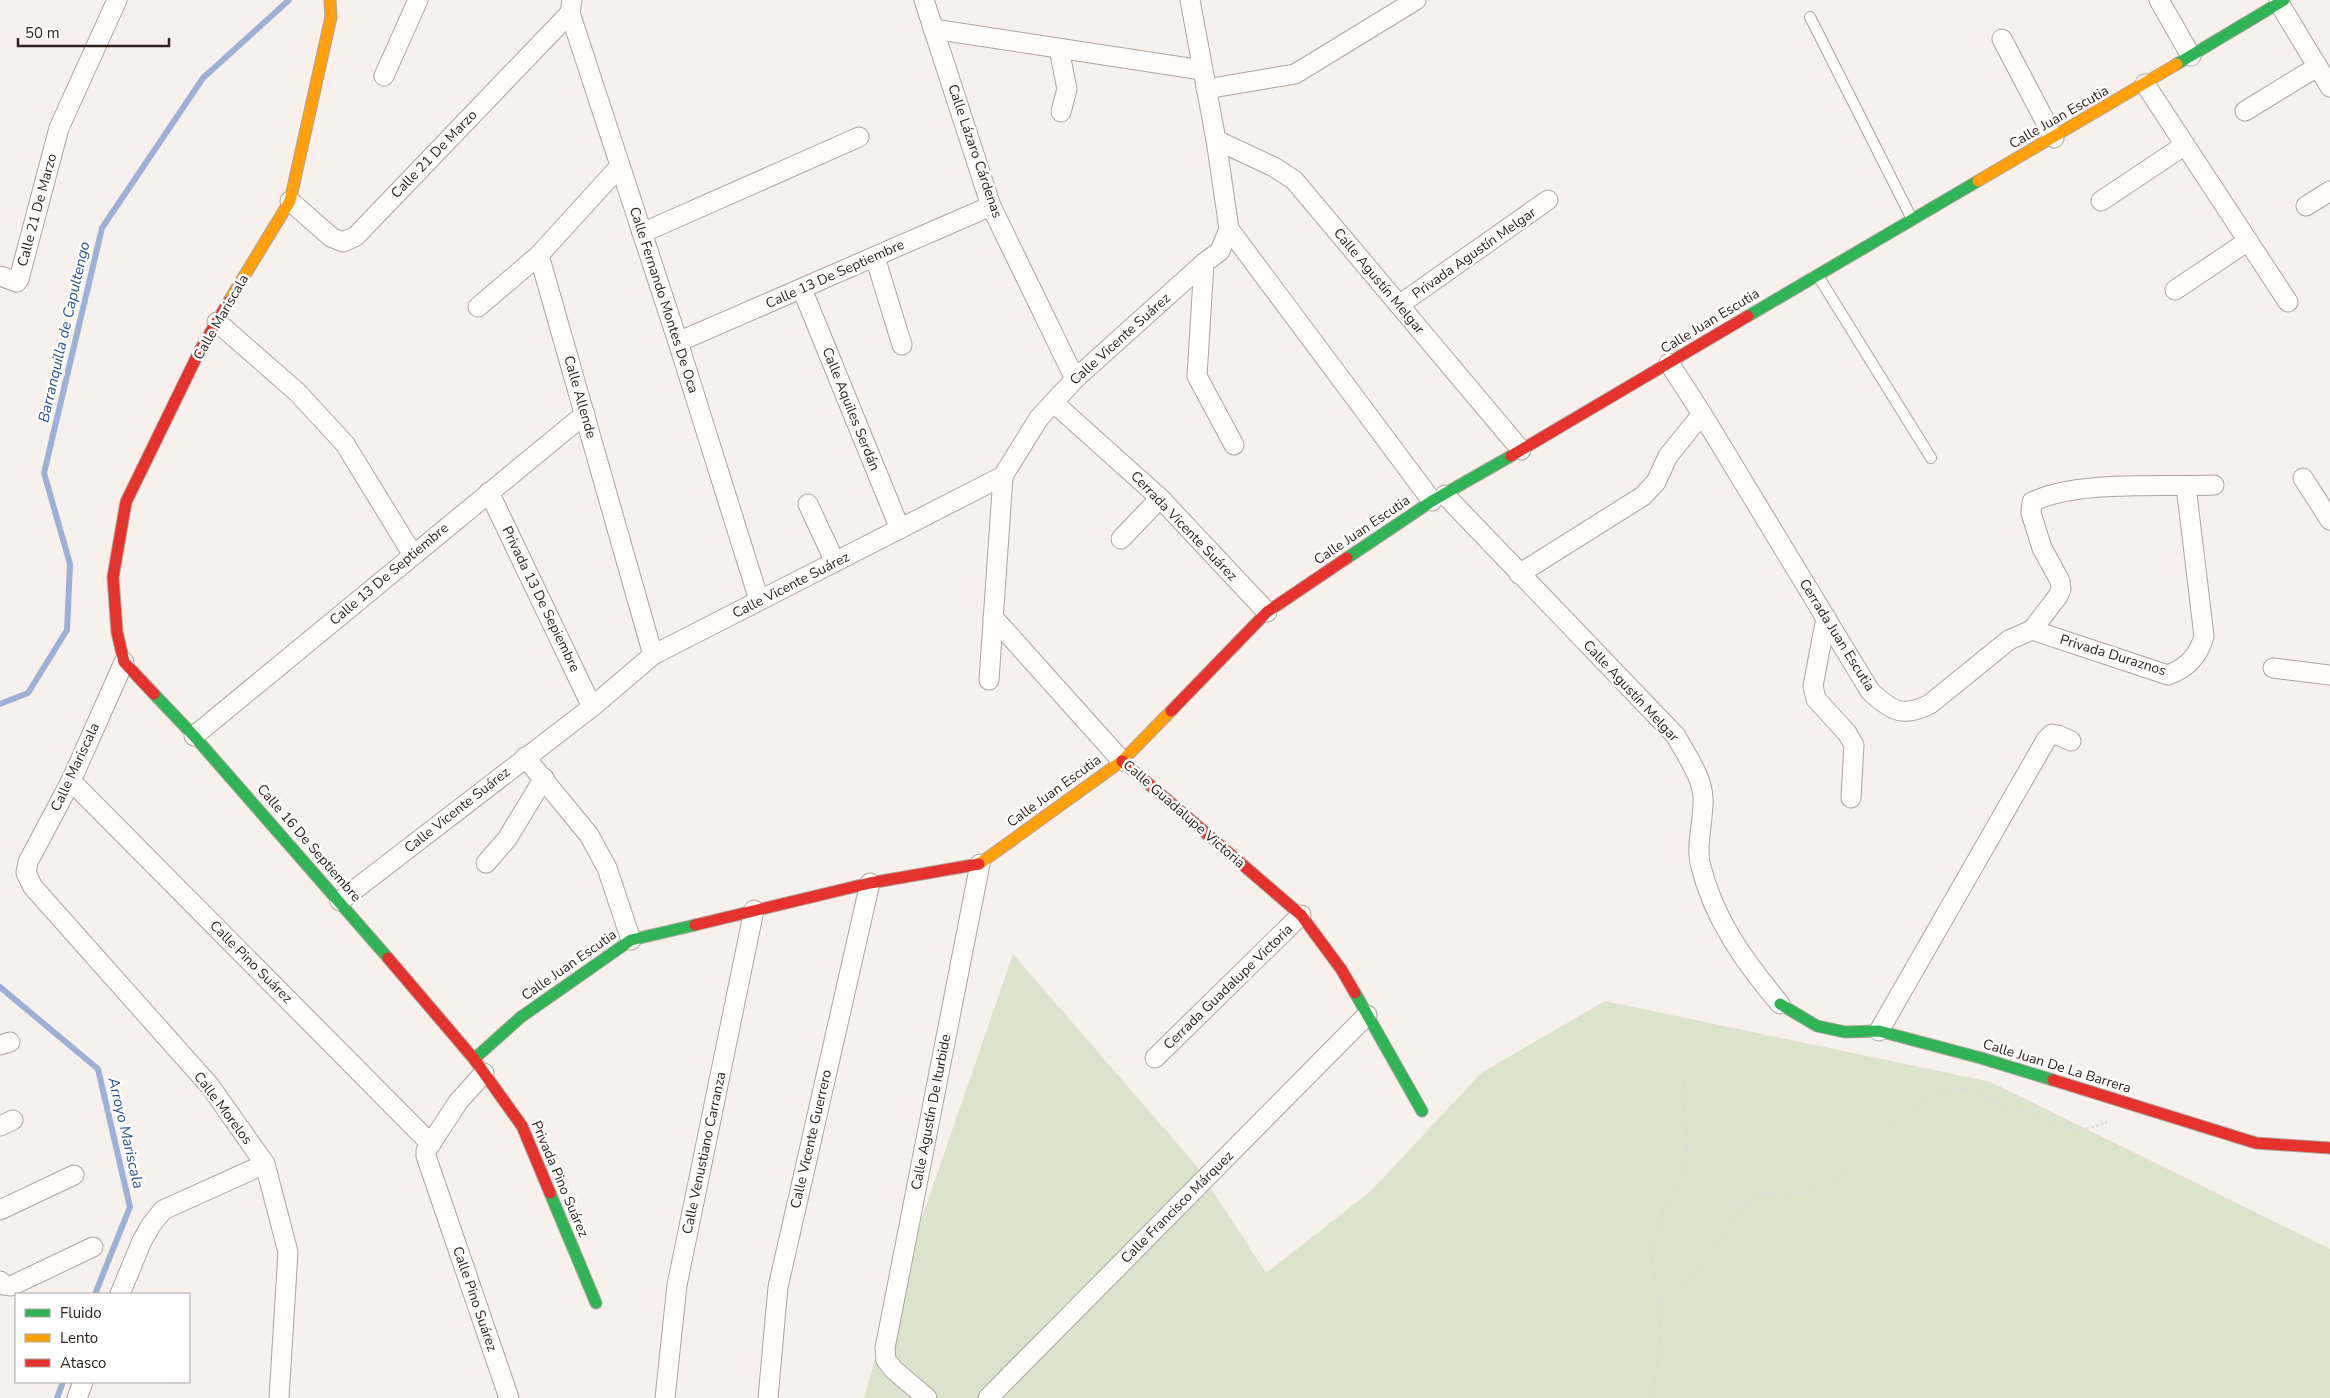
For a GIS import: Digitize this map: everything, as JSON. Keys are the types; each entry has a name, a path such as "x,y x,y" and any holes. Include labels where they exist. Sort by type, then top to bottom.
{"street":[{"name":"Calle 21 De Marzo","path":"8,279 19,279 59,128 117,0"},
{"name":"Calle Mariscala","path":"26,873 28,862 71,780 124,662 117,632 113,577 126,502 200,350 290,201 329,26 330,0"},
{"path":"384,76 418,0"},
{"name":"Calle Lázaro Cárdenas","path":"924,0 991,206 1075,379"},
{"path":"1206,89 1296,74 1416,0"},
{"path":"2159,0 2191,56"},
{"name":"Calle Agustín Melgar","path":"1194,1 1202,70 1216,140 1229,229 1439,498 1519,574 1676,736 1693,766 1703,797 1700,861 1717,915 1744,960 1780,1004"},
{"path":"2281,1 2330,87"},
{"name":"Calle Juan Escutia","path":"479,1066 521,1017 630,940 870,883 980,864 1122,761 1266,612 1439,498 1912,219 2054,138 2281,1"},
{"name":"Calle 21 De Marzo","path":"290,201 331,237 343,242 356,236 571,6"},
{"name":"Calle Fernando Montes De Oca","path":"571,6 620,166 760,600"},
{"path":"933,30 1202,70"},
{"path":"2002,39 2054,138"},
{"path":"1059,48 1067,89 1061,112"},
{"path":"2245,111 2317,67"},
{"path":"2145,84 2288,302"},
{"path":"642,233 858,137"},
{"name":"Calle Agustín Melgar","path":"1216,140 1274,167 1294,180 1521,450"},
{"path":"2101,201 2185,145"},
{"path":"478,307 539,255 620,166"},
{"path":"2306,206 2330,191"},
{"name":"Privada Agustín Melgar","path":"1399,305 1548,200"},
{"name":"Calle 13 De Septiembre","path":"678,342 991,206"},
{"name":"Calle Vicente Suárez","path":"340,901 592,707 653,655 1003,476 1039,418 1075,379 1204,263 1220,251 1229,229"},
{"path":"2175,290 2248,241"},
{"name":"Calle Allende","path":"539,255 653,655"},
{"path":"875,257 902,345"},
{"path":"1204,263 1197,376 1234,445"},
{"name":"Calle Aquiles Serdán","path":"802,289 900,529"},
{"path":"217,322 297,392 345,444 413,554"},
{"name":"Cerrada Juan Escutia","path":"1669,363 1870,691 1884,704 1899,712 1917,711 1930,704 2009,640 2032,630"},
{"name":"Cerrada Vicente Suárez","path":"1054,403 1160,498 1266,612"},
{"name":"Calle 13 De Septiembre","path":"194,736 585,414"},
{"path":"1519,574 1643,496 1656,482 1668,456 1702,414"},
{"path":"989,680 1003,476"},
{"path":"2303,478 2330,520"},
{"path":"2032,630 2061,589 2060,581 2042,548 2031,513 2032,502 2045,495 2088,488 2214,485"},
{"name":"Privada Duraznos","path":"2032,630 2168,675 2180,671 2190,662 2201,649 2204,636 2186,486"},
{"name":"Privada 13 De Sepiembre","path":"489,492 592,707"},
{"path":"1121,539 1160,498"},
{"path":"808,504 835,562"},
{"name":"Calle Guadalupe Victoria","path":"993,617 1122,761 1301,915 1342,969 1366,1016 1422,1111"},
{"path":"1826,618 1813,686 1816,699 1848,734 1854,745 1852,798"},
{"name":"Calle 16 De Septiembre","path":"124,662 194,736 340,901 479,1066"},
{"path":"2273,668 2330,675"},
{"path":"1879,1031 2046,740 2052,734 2058,734 2071,741"},
{"path":"525,757 589,835 607,868 630,940"},
{"path":"486,863 507,839 544,778"},
{"name":"Calle Pino Suárez","path":"71,780 431,1144"},
{"name":"Calle Agustín De Iturbide","path":"927,1398 894,1370 886,1360 885,1348 980,864"},
{"name":"Calle Morelos","path":"26,873 33,887 210,1086 265,1164 288,1252 279,1398"},
{"name":"Calle Vicente Guerrero","path":"768,1398 778,1287 870,883"},
{"name":"Calle Venustiano Carranza","path":"665,1398 677,1285 754,910"},
{"name":"Cerrada Guadalupe Victoria","path":"1155,1058 1301,915"},
{"name":"Calle Juan De La Barrera","path":"1780,1004 1817,1026 1844,1032 1879,1031 1981,1058 2256,1142 2330,1148"},
{"name":"Calle Francisco Márquez","path":"988,1398 1366,1016"},
{"name":"Calle Pino Suárez","path":"479,1066 426,1151 426,1161 509,1398"},
{"name":"Privada Pino Suárez","path":"479,1066 522,1126 596,1303"},
{"path":"120,1293 150,1226 163,1210 265,1164"},
{"path":"0,1210 74,1175"},
{"path":"2,1283 11,1286 93,1247"},
{"path":"77,1398 84,1383"}],"lane":[{"path":"1810,17 1912,219"},
{"path":"1817,275 1931,458"}],"path":[{"path":"1653,1398 1661,1331 1651,1252 1664,1210 1685,1171 1688,1154 1683,1092 1685,1081 1690,1071"},
{"path":"1659,1304 1680,1287 1706,1260 1741,1210 1754,1198 1762,1193 1780,1195 1797,1192 1834,1180 1856,1164 1906,1112 1930,1100 1955,1091 1972,1090 2004,1106 2029,1112 2059,1128 2076,1130 2110,1121"}],"green space":[{"path":"1013,954 1195,1164 1266,1273 1371,1191 1481,1073 1605,1001 1991,1082 2330,1249 2330,1398 864,1398 882,1334"}],"waterway":[{"name":"Barranquilla de Capultengo","path":"0,704 28,693 67,630 70,564 44,473 102,228 203,78 289,0"},
{"name":"Arroyo Mariscala","path":"0,987 98,1069 130,1207 95,1293"},
{"name":"Arroyo Mariscala","path":"57,1398 63,1383"}],"traffic: fast":[{"path":"2177,64 2284,0"},
{"path":"1748,316 1978,181"},
{"path":"1347,558 1432,501 1511,456"},
{"path":"154,694 194,736 388,958"},
{"path":"474,1059 521,1017 631,940 695,925"},
{"path":"1355,993 1422,1111"},
{"path":"1780,1004 1817,1026 1845,1032 1879,1031 1981,1058 2053,1080"},
{"path":"550,1193 596,1303"}],"traffic: slow":[{"path":"229,301 290,201 331,17 330,0"},
{"path":"1978,181 2177,64"},
{"path":"979,864 1122,761 1171,711"}],"traffic: jam":[{"path":"154,694 124,662 117,632 113,577 126,502 200,350 229,301"},
{"path":"1511,456 1748,316"},
{"path":"1171,711 1267,612 1347,558"},
{"path":"1122,761 1301,915 1341,969 1355,993"},
{"path":"695,925 870,883 979,864"},
{"path":"388,958 474,1059 522,1126 550,1193"},
{"path":"2053,1080 2256,1143 2330,1148"}]}
